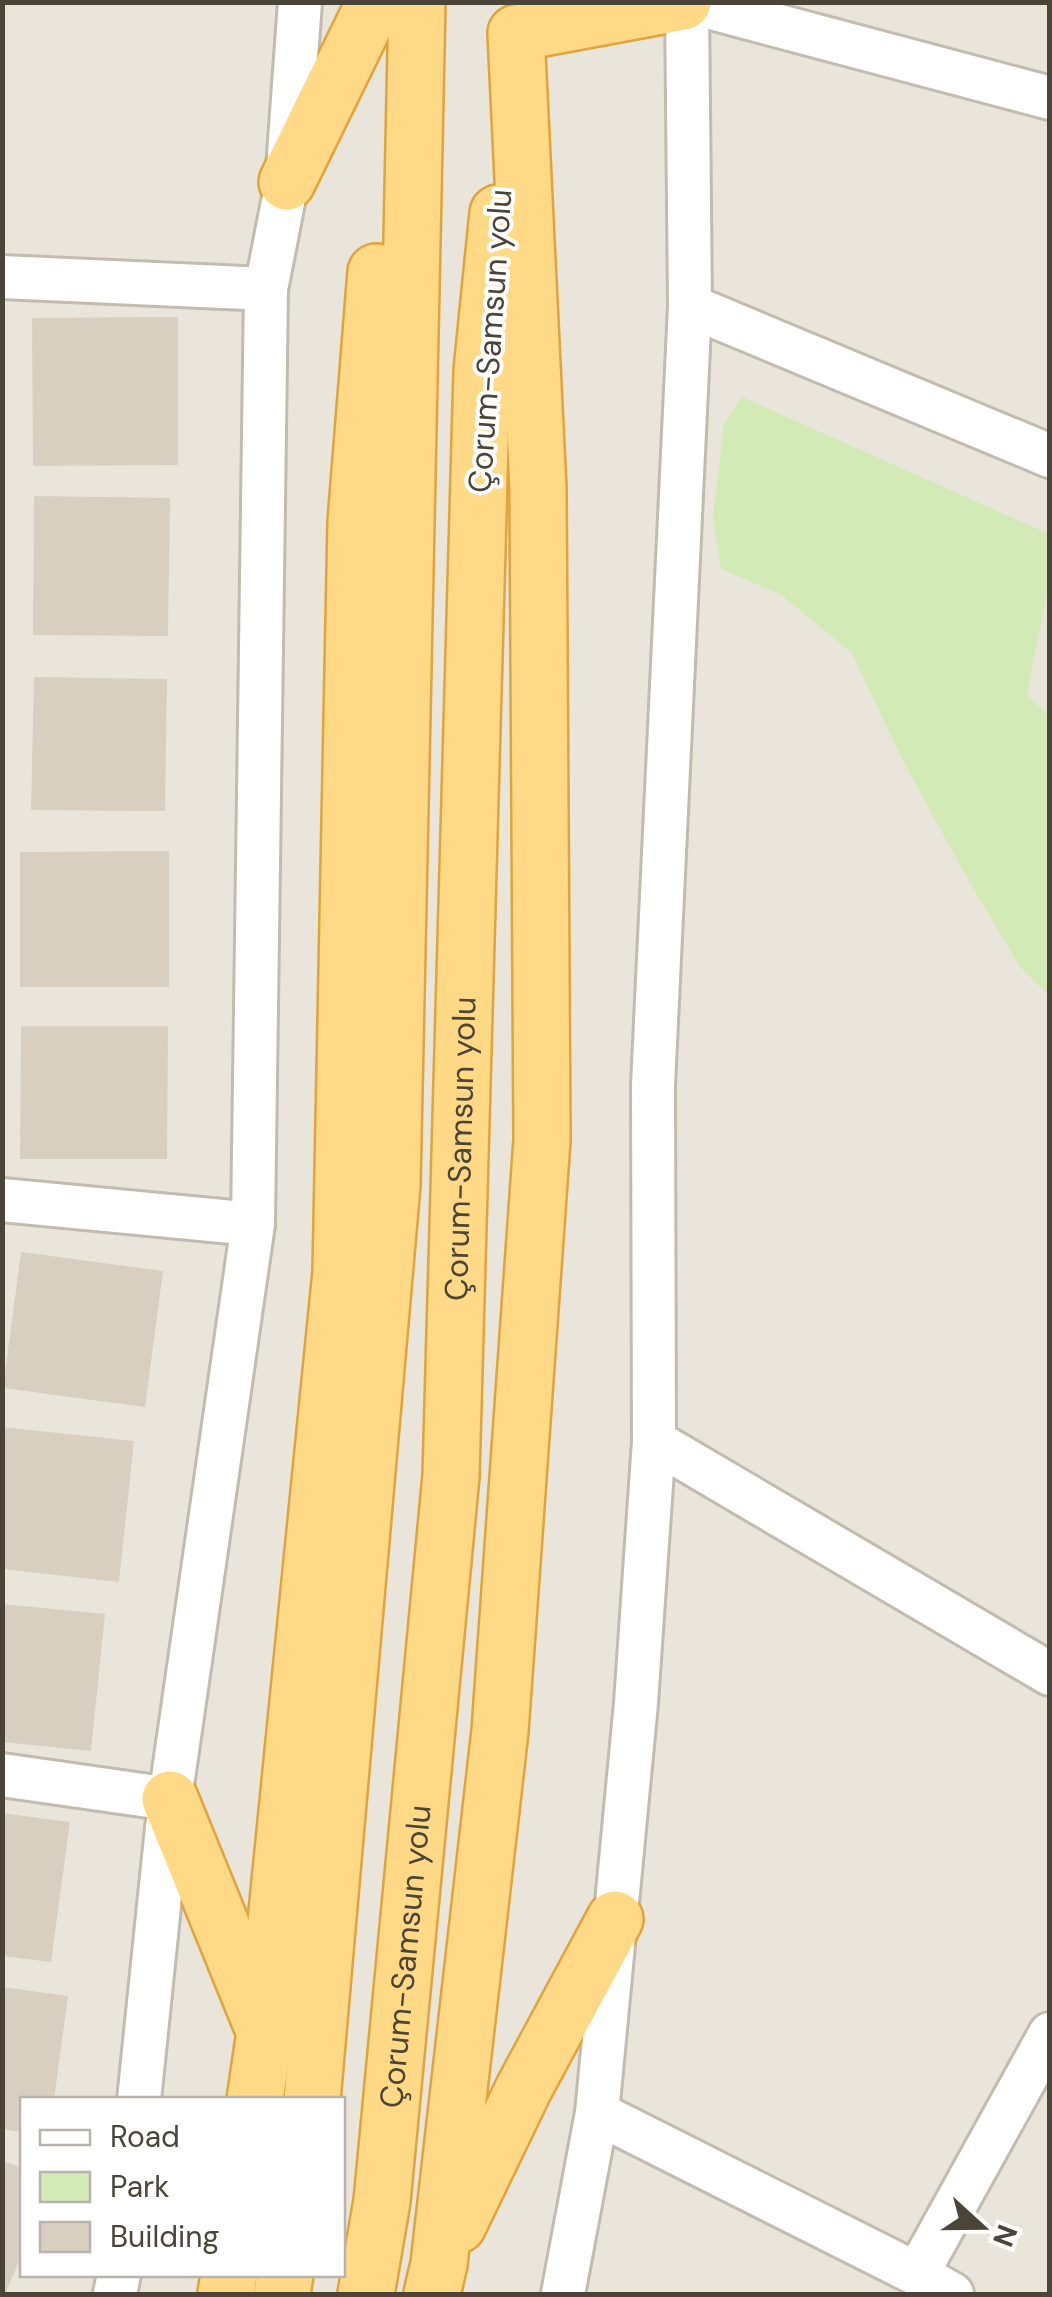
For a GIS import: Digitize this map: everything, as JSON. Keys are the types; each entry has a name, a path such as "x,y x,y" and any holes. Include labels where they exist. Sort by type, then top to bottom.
{"highway":[{"path":"436,2279 500,1731 542,1140 538,488 516,18 686,2"},
{"path":"287,182 403,11"},
{"path":"255,2097 341,1272 356,522 385,164 403,11"},
{"name":"Çorum-Samsun yolu","path":"312,2097 392,1186 403,11"},
{"name":"Çorum-Samsun yolu","path":"366,2294 382,2200 451,1476 482,372 516,18"},
{"path":"170,1799 265,2032"},
{"path":"436,2279 524,2088 615,1919"}],"street":[{"path":"139,2097 170,1799 253,1224 266,289 287,182 300,2"},
{"path":"563,2294 597,2114 636,1703 654,1441 652,1085 690,306 686,2 1050,98"},
{"path":"2,277 266,289"},
{"path":"690,306 1050,456"},
{"path":"2,1200 253,1224"},
{"path":"654,1441 1050,1674"},
{"path":"2,1775 170,1799"},
{"path":"597,2114 935,2284 1050,2034"}],"shaded area":[{"path":"3,3 1049,3 1049,2294 3,2294"}],"green space":[{"path":"742,397 1049,534 1049,583 1027,694 1049,717 1049,996 1020,967 962,869 901,757 852,653 780,594 721,569 713,518 724,423"}],"building":[{"path":"178,317 178,465 33,466 32,318"},
{"path":"34,496 170,498 168,636 33,635"},
{"path":"34,677 167,679 165,811 31,810"},
{"path":"169,851 169,987 20,987 20,852"},
{"path":"21,1026 168,1026 167,1159 20,1159"},
{"path":"21,1252 163,1271 145,1407 3,1388"},
{"path":"2,1427 134,1441 119,1582 2,1569"},
{"path":"2,1604 105,1614 91,1751 2,1742"},
{"path":"2,1813 70,1822 51,1962 2,1956"},
{"path":"2,1987 68,1996 54,2097 20,2097 20,2132 2,2129"},
{"path":"3,2161 20,2167 20,2259 3,2294"}]}
